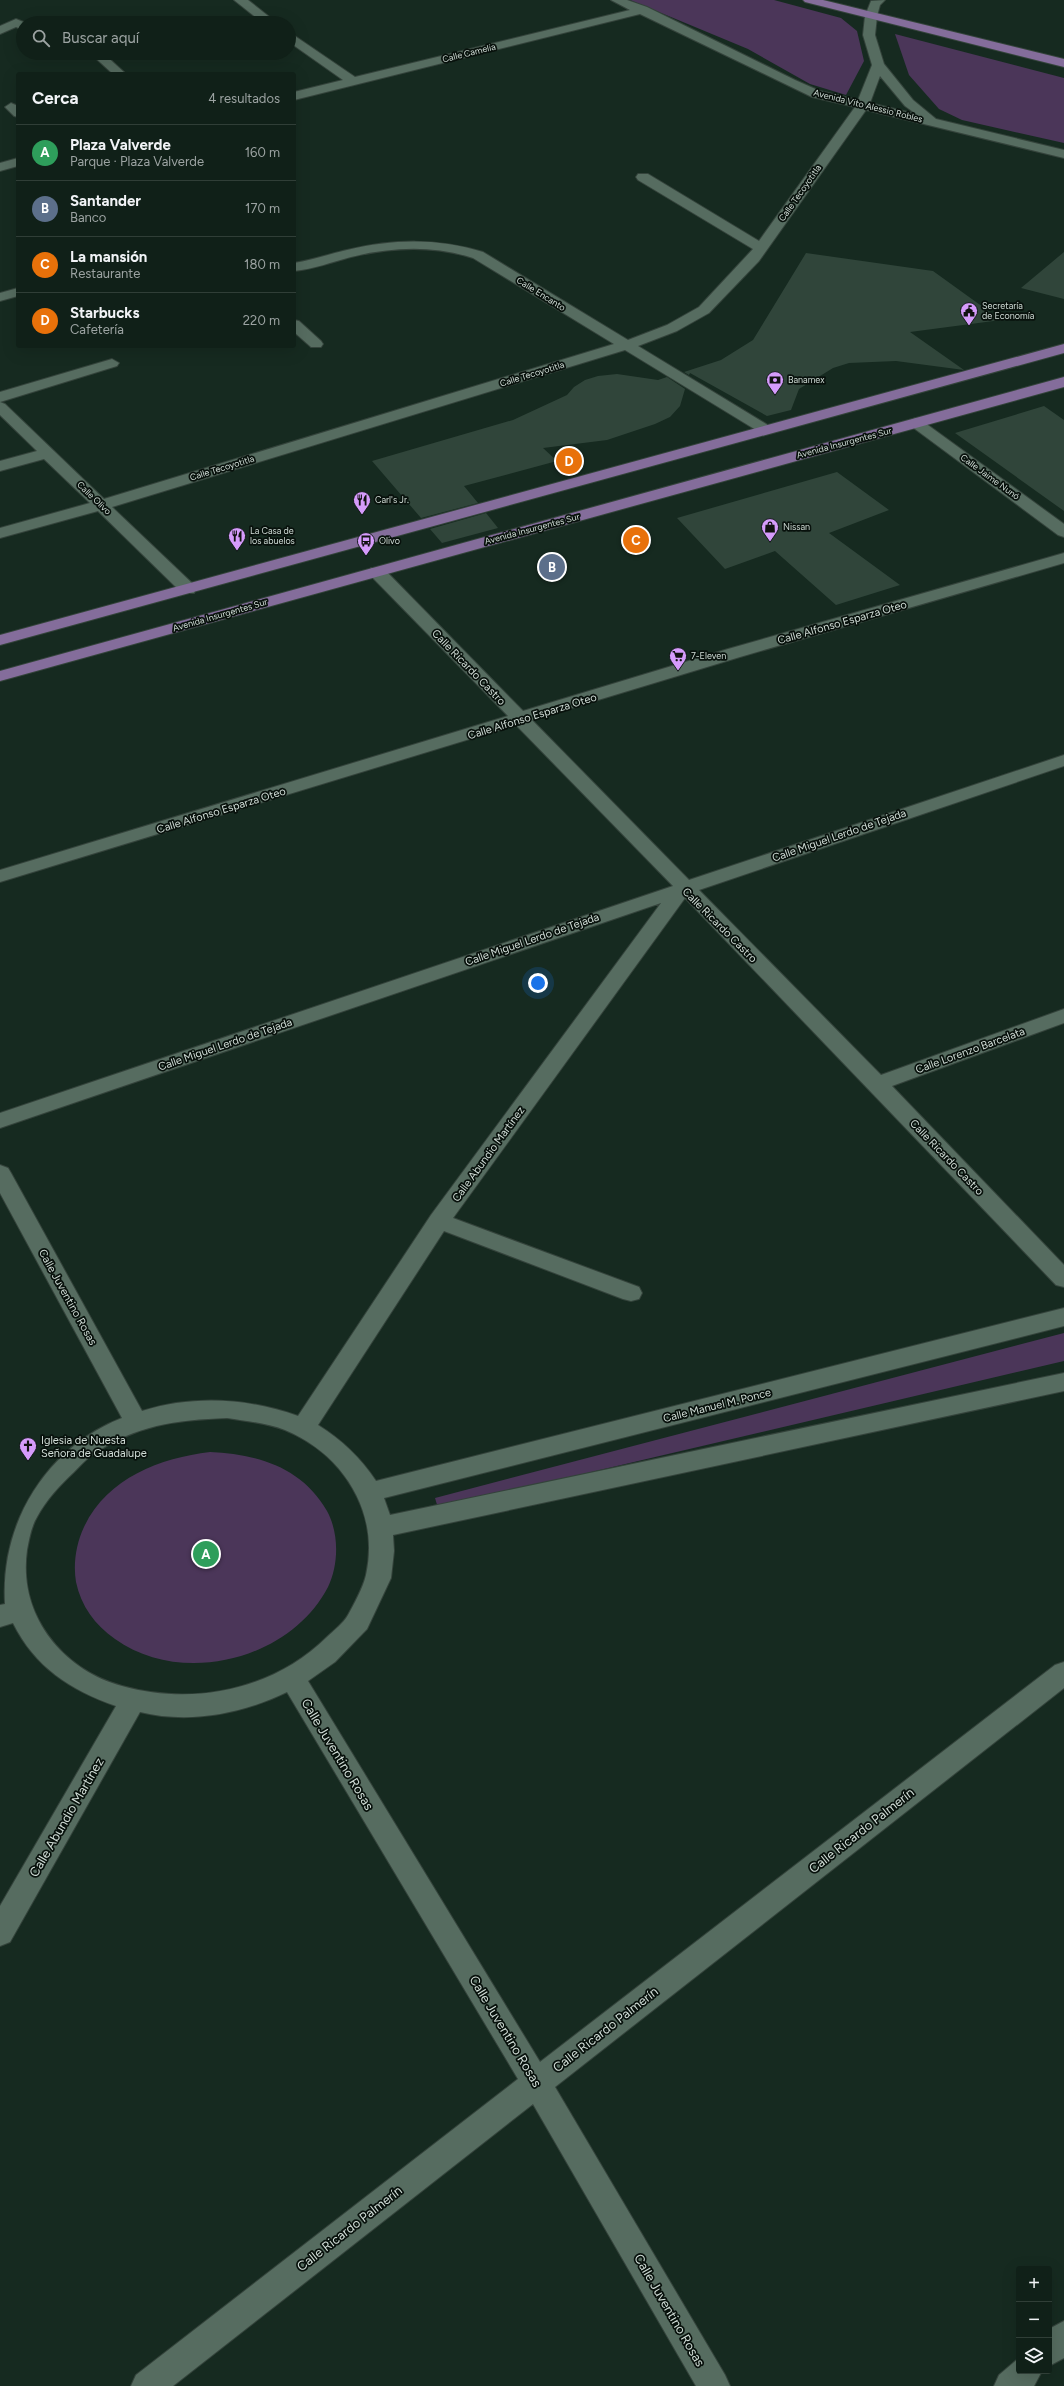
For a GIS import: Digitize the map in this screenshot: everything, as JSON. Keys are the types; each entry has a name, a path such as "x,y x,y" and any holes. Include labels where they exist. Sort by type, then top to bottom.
{"main road":[{"path":"809,0 1064,63"},
{"path":"862,0 877,2 890,7"},
{"path":"0,640 1064,348"},
{"name":"Avenida Insurgentes Sur","path":"0,676 1064,382"}],"street":[{"path":"240,0 262,16"},
{"name":"Avenida Vito Alessio Robles","path":"617,0 643,10 788,83 816,94 862,107 1064,154"},
{"path":"877,2 871,16 869,35 878,65 909,103 938,124"},
{"name":"Calle Camelia","path":"296,96 643,10"},
{"path":"0,30 16,24"},
{"path":"296,41 353,82"},
{"path":"104,60 118,72"},
{"name":"Calle Tecoyotitla","path":"0,533 102,505 624,346 672,328 704,310 761,248 862,107 878,65"},
{"path":"0,167 16,163"},
{"path":"643,177 761,248"},
{"name":"Calle Encanto","path":"296,267 396,244 426,244 456,247 478,255 624,346 766,430"},
{"path":"0,297 16,293"},
{"path":"296,326 316,344"},
{"path":"0,397 112,363"},
{"name":"Calle Olivo","path":"0,407 188,589"},
{"name":"Calle Jaime Nunó","path":"916,423 1064,532"},
{"path":"0,466 47,453"},
{"name":"Calle Alfonso Esparza Oteo","path":"0,876 520,720 734,653 1064,558"},
{"name":"Calle Ricardo Castro","path":"377,572 877,1084 1064,1279"},
{"name":"Calle Miguel Lerdo de Tejada","path":"0,1121 683,887 1064,760"},
{"name":"Calle Abundio Martínez","path":"303,1428 439,1221 683,887"},
{"name":"Calle Lorenzo Barcelata","path":"877,1084 1064,1016"},
{"name":"Calle Juventino Rosas","path":"0,1173 136,1422"},
{"path":"439,1221 631,1293"},
{"name":"Calle Manuel M. Ponce","path":"371,1492 1064,1317"},
{"path":"382,1527 1064,1382"},
{"path":"227,1409 276,1418 303,1428 331,1445 354,1466 371,1492 382,1527 379,1577 355,1626 311,1668 293,1679 269,1690 226,1702 181,1707 132,1702 102,1692 66,1671 37,1644 10,1613 16,1600 6,1558 22,1519 45,1484 84,1448 136,1422 175,1412 227,1409"},
{"name":"Calle Ricardo Palmerín","path":"147,2386 536,2082 1064,1673"},
{"name":"Calle Juventino Rosas","path":"293,1679 536,2082 714,2386"},
{"name":"Calle Abundio Martínez","path":"0,1933 132,1702"},
{"path":"1052,2347 1064,2337"},
{"path":"1010,2386 1023,2374"}],"shaded area":[{"path":"630,0 774,0 841,18 857,31 864,61 846,95 810,84 748,49"},
{"path":"895,34 1064,78 1064,143 962,120 939,109 909,75"},
{"path":"1064,1333 1064,1361 438,1508 435,1498"},
{"path":"210,1452 245,1456 277,1466 305,1484 317,1496 327,1511 334,1529 336,1559 332,1578 328,1587 311,1612 288,1633 262,1648 232,1658 202,1663 171,1661 142,1654 108,1634 95,1621 85,1607 78,1591 75,1568 77,1547 81,1534 94,1510 106,1495 121,1483 154,1465 172,1459"}],"building":[{"path":"1064,252 1064,299 1021,288"},
{"path":"806,253 933,271 1001,320 910,332 964,370 896,361 849,363 833,368 799,389 791,410 767,416 690,373 689,375 684,372 721,360 753,340"},
{"path":"617,374 658,380 667,377 685,389 680,406 670,417 655,424 607,440 543,448 557,461 464,486 478,503 421,518 372,461 513,420 567,395 574,387 585,380 598,376"},
{"path":"1044,406 1064,420 1064,511 955,433"},
{"name":"Nissan","path":"837,472 889,510 829,533 900,585 836,605 775,551 725,569 677,518"},
{"path":"486,513 498,528 442,543 430,529"}],"place":[{"name":"Secretaría de Economía","path":"969,326"},
{"name":"Banamex","path":"775,395"},
{"name":"Starbucks","path":"569,461"},
{"name":"Carl's Jr.","path":"362,515"},
{"name":"La mansión","path":"636,540"},
{"name":"Nissan","path":"770,542"},
{"name":"La Casa de los abuelos","path":"237,551"},
{"name":"Olivo","path":"366,556"},
{"name":"Santander","path":"552,567"},
{"name":"7-Eleven","path":"678,671"},
{"name":"Iglesia de Nuesta Señora de Guadalupe","path":"28,1461"},
{"name":"Plaza Valverde","path":"206,1554"}]}
